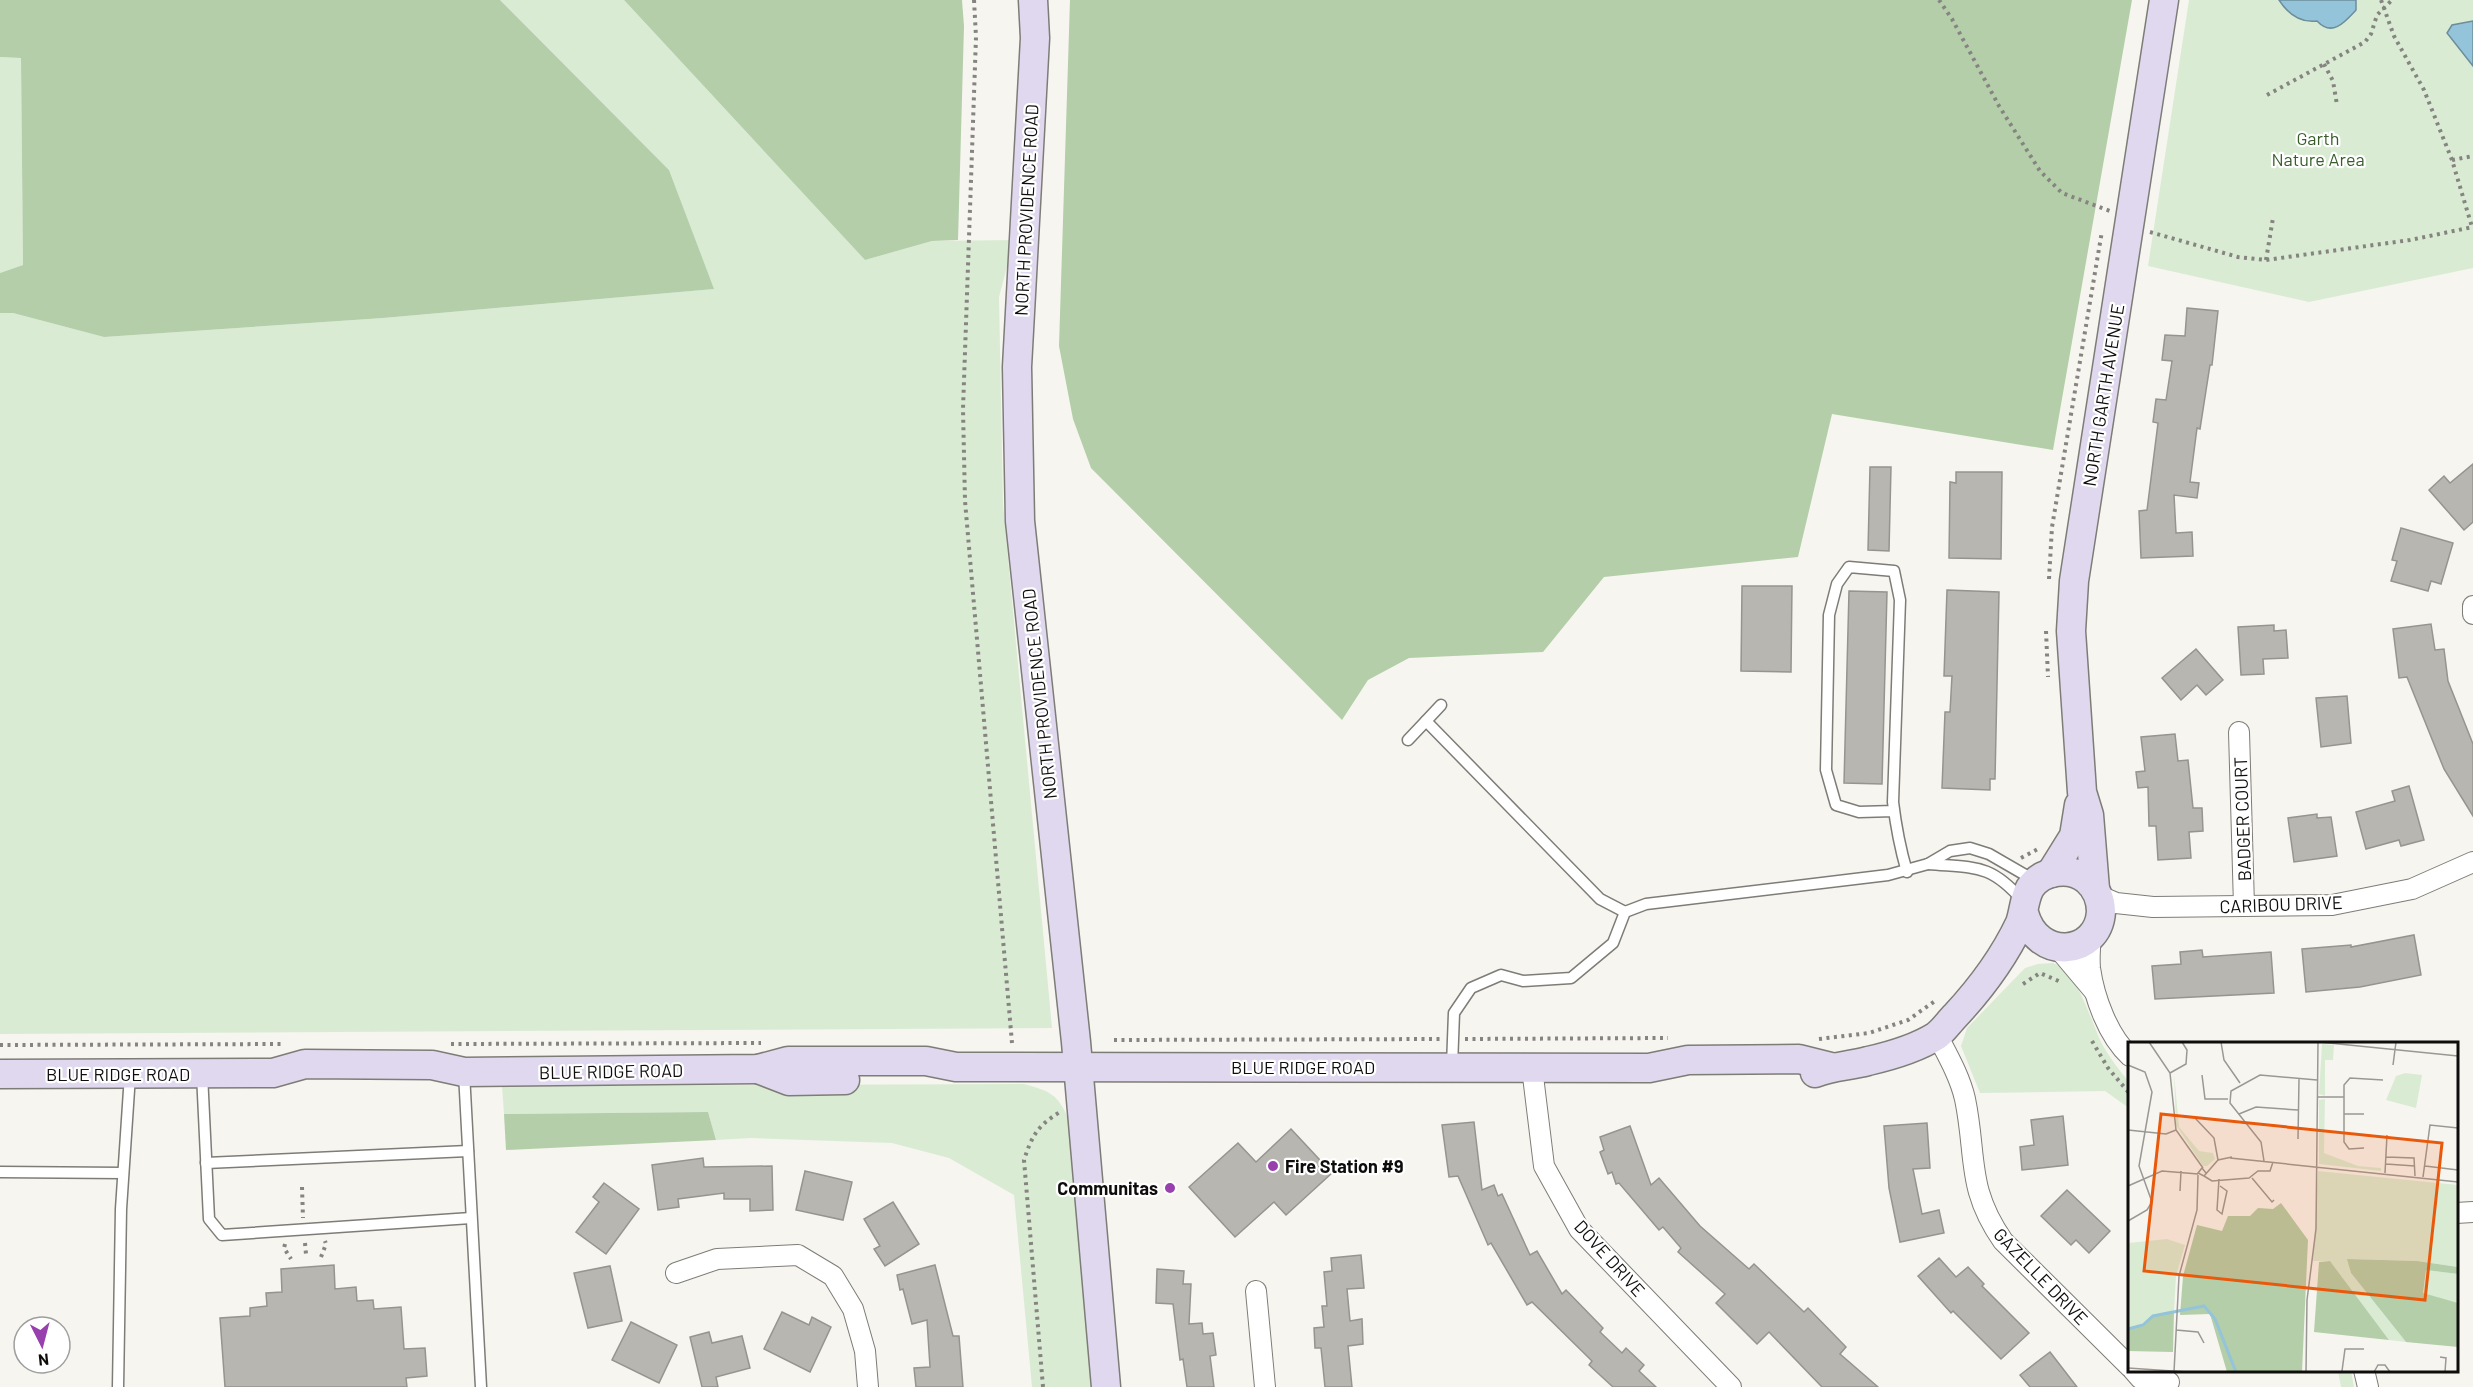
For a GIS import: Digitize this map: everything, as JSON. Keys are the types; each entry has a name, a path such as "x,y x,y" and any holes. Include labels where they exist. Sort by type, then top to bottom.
{"street":[{"name":"NORTH PROVIDENCE ROAD","path":"1033,0 1035,38 1017,367 1020,521 1078,1067 1106,1387"},
{"name":"NORTH GARTH AVENUE","path":"2096,892 2089,815 2082,792 2072,632 2074,581 2164,0"},
{"name":"BADGER COURT","path":"2239,732 2244,906"},
{"name":"NORTH GARTH AVENUE","path":"2034,893 2074,836 2082,792"},
{"name":"CARIBOU DRIVE","path":"2096,892 2116,903 2153,907 2332,905 2412,889 2473,862"},
{"path":"2095,993 2054,946 2034,936 2027,925 2034,893 2063,871 2087,880 2096,892 2101,913 2094,930 2090,967 2095,993 2110,1029 2128,1053"},
{"name":"BLUE RIDGE ROAD","path":"0,1074 273,1073 304,1083 350,1083 429,1082 464,1072 758,1069 788,1061 926,1061 956,1067 1649,1068 1700,1059 1798,1059 1831,1066 1867,1062 1937,1035 1989,978 2008,948 2034,893"},
{"name":"CARIBOU DRIVE","path":"2094,930 2116,916 2153,907"},
{"path":"2054,946 2069,947 2081,943 2094,930"},
{"name":"BLUE RIDGE ROAD","path":"1989,978 2054,946"},
{"name":"GAZELLE DRIVE","path":"1937,1035 1954,1068 1965,1099 1973,1172 1980,1200 1990,1223 2003,1241 2128,1366"},
{"name":"DOVE DRIVE","path":"1532,1068 1544,1166 1579,1229 1731,1387"},
{"path":"2458,1213 2473,1212"},
{"path":"676,1273 717,1259 798,1255 807,1260 833,1276 853,1309 865,1351 868,1387"},
{"path":"1256,1291 1265,1387"},
{"name":"GAZELLE DRIVE","path":"2134,1372 2140,1378 2169,1382"},
{"path":"2364,1372 2368,1387"}],"lane":[{"path":"1894,811 1858,812 1836,805 1826,770 1829,615 1837,584 1850,567 1894,571 1900,600 1894,811 1896,835 1907,872"},
{"path":"1408,740 1441,705"},
{"path":"1426,721 1600,899 1625,912 1646,904 1907,872 1928,864 1950,851 1970,848 1989,854 2034,893"},
{"path":"1928,864 1987,871 2006,882 2034,893"},
{"path":"1452,1067 1454,1013 1471,988 1501,975 1523,981 1571,978 1613,944 1625,912"},
{"path":"464,1072 480,1387"},
{"path":"118,1387 123,1173 130,1074"},
{"path":"202,1074 208,1219 222,1235 471,1218"},
{"path":"206,1163 468,1151"},
{"path":"0,1172 123,1173"}],"path":[{"path":"974,0 976,37 963,409 964,501 1012,1042"},
{"path":"1939,0 1952,19 1999,106 2040,171 2062,193 2110,211 2129,226 2238,257 2266,260 2410,240 2472,227 2452,160 2424,90 2394,36 2381,0"},
{"path":"2267,95 2365,42 2371,34 2377,15 2392,0"},
{"path":"2324,64 2334,81 2337,105"},
{"path":"2452,160 2473,156"},
{"path":"2266,260 2273,218"},
{"path":"2023,984 2040,973 2066,985"},
{"path":"2089,1033 2108,1068 2128,1092"},
{"path":"1043,1387 1024,1160 1032,1136 1063,1110"},
{"path":"305,1239 306,1254"}],"green space":[{"path":"0,0 500,0 669,170 714,289 383,318 104,337 13,313 0,313 0,273 23,265 21,58 0,57"},
{"path":"500,0 624,0 865,260 932,241 1014,240 999,297 1003,504 1052,1028 0,1034 0,313 13,313 104,337 383,318 713,289 669,170"},
{"path":"624,0 962,0 964,26 958,240 932,241 865,260"},
{"path":"1070,0 2132,0 2053,450 1832,414 1798,557 1604,577 1543,652 1409,658 1368,680 1342,720 1091,468 1073,419 1059,346"},
{"name":"Garth Nature Area","path":"2189,0 2473,0 2473,268 2309,302 2148,266"},
{"path":"0,57 21,58 23,265 0,273"},
{"path":"2053,963 2062,968 2077,986 2102,1044 2128,1081 2128,1107 2105,1091 1980,1093 1961,1046 1967,1028 2025,968"},
{"path":"1024,1084 1047,1092 1057,1099 1069,1120 1092,1387 1032,1387 1014,1195 949,1158 892,1143 751,1138 716,1140 708,1112 504,1114 502,1086"},
{"path":"708,1112 716,1140 506,1150 504,1114"},
{"path":"2338,1372 2351,1372 2354,1387 2341,1387"}],"water":[{"path":"2279,0 2356,0 2356,10 2338,26 2328,28 2317,21 2306,21 2295,16"},
{"path":"2473,21 2473,66 2447,33 2452,25"}],"building":[{"path":"2187,308 2218,311 2212,365 2210,365 2200,429 2197,428 2190,482 2199,483 2197,498 2174,495 2176,533 2192,532 2193,556 2141,558 2139,511 2147,510 2158,423 2153,422 2156,399 2166,400 2172,361 2162,360 2165,335 2185,336"},
{"path":"2473,464 2473,522 2464,530 2429,490 2444,476 2450,483"},
{"path":"1870,467 1891,467 1889,551 1868,550"},
{"path":"1956,472 2002,472 2001,559 1949,558 1950,482 1956,483"},
{"path":"2401,528 2453,543 2441,584 2431,581 2428,591 2391,581 2397,561 2392,560"},
{"path":"1742,586 1792,586 1791,672 1741,671"},
{"path":"1947,590 1999,592 1995,779 1990,779 1990,790 1942,788 1945,712 1950,712 1952,676 1944,676"},
{"path":"1849,591 1887,592 1882,784 1844,783"},
{"path":"2431,624 2435,650 2444,649 2448,681 2473,744 2473,816 2444,769 2407,677 2399,678 2393,629"},
{"path":"2274,625 2274,631 2286,630 2288,658 2263,659 2264,674 2241,675 2238,627"},
{"path":"2196,649 2223,680 2206,695 2197,685 2181,700 2162,678"},
{"path":"2347,696 2351,743 2321,747 2316,698"},
{"path":"2175,734 2178,761 2188,760 2193,808 2202,808 2203,831 2189,832 2191,858 2158,860 2156,826 2149,826 2148,787 2138,788 2136,772 2145,771 2141,737"},
{"path":"2409,786 2424,840 2401,846 2399,840 2366,849 2356,812 2395,801 2392,791"},
{"path":"2317,814 2317,818 2331,817 2337,856 2294,862 2288,818"},
{"path":"2414,935 2421,975 2360,987 2306,992 2302,949 2351,945 2351,947"},
{"path":"2202,950 2203,957 2271,952 2274,993 2155,999 2152,966 2181,964 2180,952"},
{"path":"2063,1116 2068,1165 2022,1170 2020,1147 2034,1145 2031,1120"},
{"path":"1474,1122 1482,1190 1494,1185 1498,1196 1502,1194 1530,1255 1537,1251 1562,1294 1566,1290 1603,1328 1600,1332 1622,1353 1626,1348 1644,1365 1639,1371 1656,1387 1613,1387 1589,1365 1592,1361 1532,1302 1527,1305 1491,1243 1488,1245 1458,1176 1449,1177 1442,1125"},
{"path":"1927,1123 1930,1168 1913,1169 1922,1214 1939,1210 1944,1233 1900,1242 1889,1188 1884,1126"},
{"path":"1630,1126 1651,1185 1659,1178 1700,1226 1749,1269 1754,1264 1804,1312 1808,1308 1846,1347 1840,1354 1878,1387 1822,1387 1769,1332 1757,1344 1716,1303 1725,1294 1678,1252 1681,1248 1663,1227 1659,1230 1619,1183 1616,1184 1612,1172 1608,1174 1600,1152 1604,1150 1600,1137"},
{"path":"1291,1129 1332,1173 1286,1215 1274,1202 1235,1237 1189,1187 1238,1143 1256,1162"},
{"path":"703,1158 704,1167 772,1166 773,1210 750,1211 750,1199 724,1199 724,1193 678,1199 679,1207 658,1210 652,1165"},
{"path":"805,1171 852,1182 843,1220 796,1210"},
{"path":"604,1183 639,1209 606,1254 576,1232 599,1202 593,1197"},
{"path":"2067,1190 2110,1231 2089,1253 2076,1240 2071,1245 2041,1216"},
{"path":"893,1202 919,1244 885,1266 874,1249 880,1246 864,1219"},
{"path":"1361,1255 1364,1288 1347,1289 1350,1321 1362,1319 1363,1344 1348,1346 1352,1387 1325,1387 1321,1348 1315,1348 1314,1328 1324,1327 1322,1306 1327,1306 1324,1272 1332,1271 1331,1258"},
{"path":"1939,1258 1956,1277 1968,1267 1984,1284 1982,1286 2029,1333 2001,1359 1953,1311 1951,1313 1918,1276"},
{"path":"334,1265 335,1289 356,1287 357,1301 373,1300 374,1309 401,1307 404,1349 425,1348 427,1376 406,1378 407,1387 225,1387 220,1318 250,1316 250,1308 267,1306 266,1293 282,1292 281,1269"},
{"path":"935,1265 953,1336 959,1336 963,1387 916,1387 914,1368 930,1367 927,1320 912,1324 897,1275"},
{"path":"610,1266 622,1321 588,1328 574,1273"},
{"path":"1157,1269 1184,1271 1183,1284 1191,1284 1189,1324 1202,1323 1203,1334 1213,1333 1216,1355 1210,1356 1214,1387 1187,1387 1183,1359 1180,1360 1173,1304 1156,1303"},
{"path":"782,1312 809,1325 812,1317 831,1327 810,1372 764,1349"},
{"path":"631,1322 677,1345 659,1383 612,1360"},
{"path":"709,1332 712,1343 742,1336 750,1368 716,1377 718,1387 702,1387 690,1337"},
{"path":"2050,1352 2077,1387 2030,1387 2020,1375"}],"place":[{"name":"Fire Station #9","path":"1273,1166"},
{"name":"Communitas","path":"1170,1188"}]}
